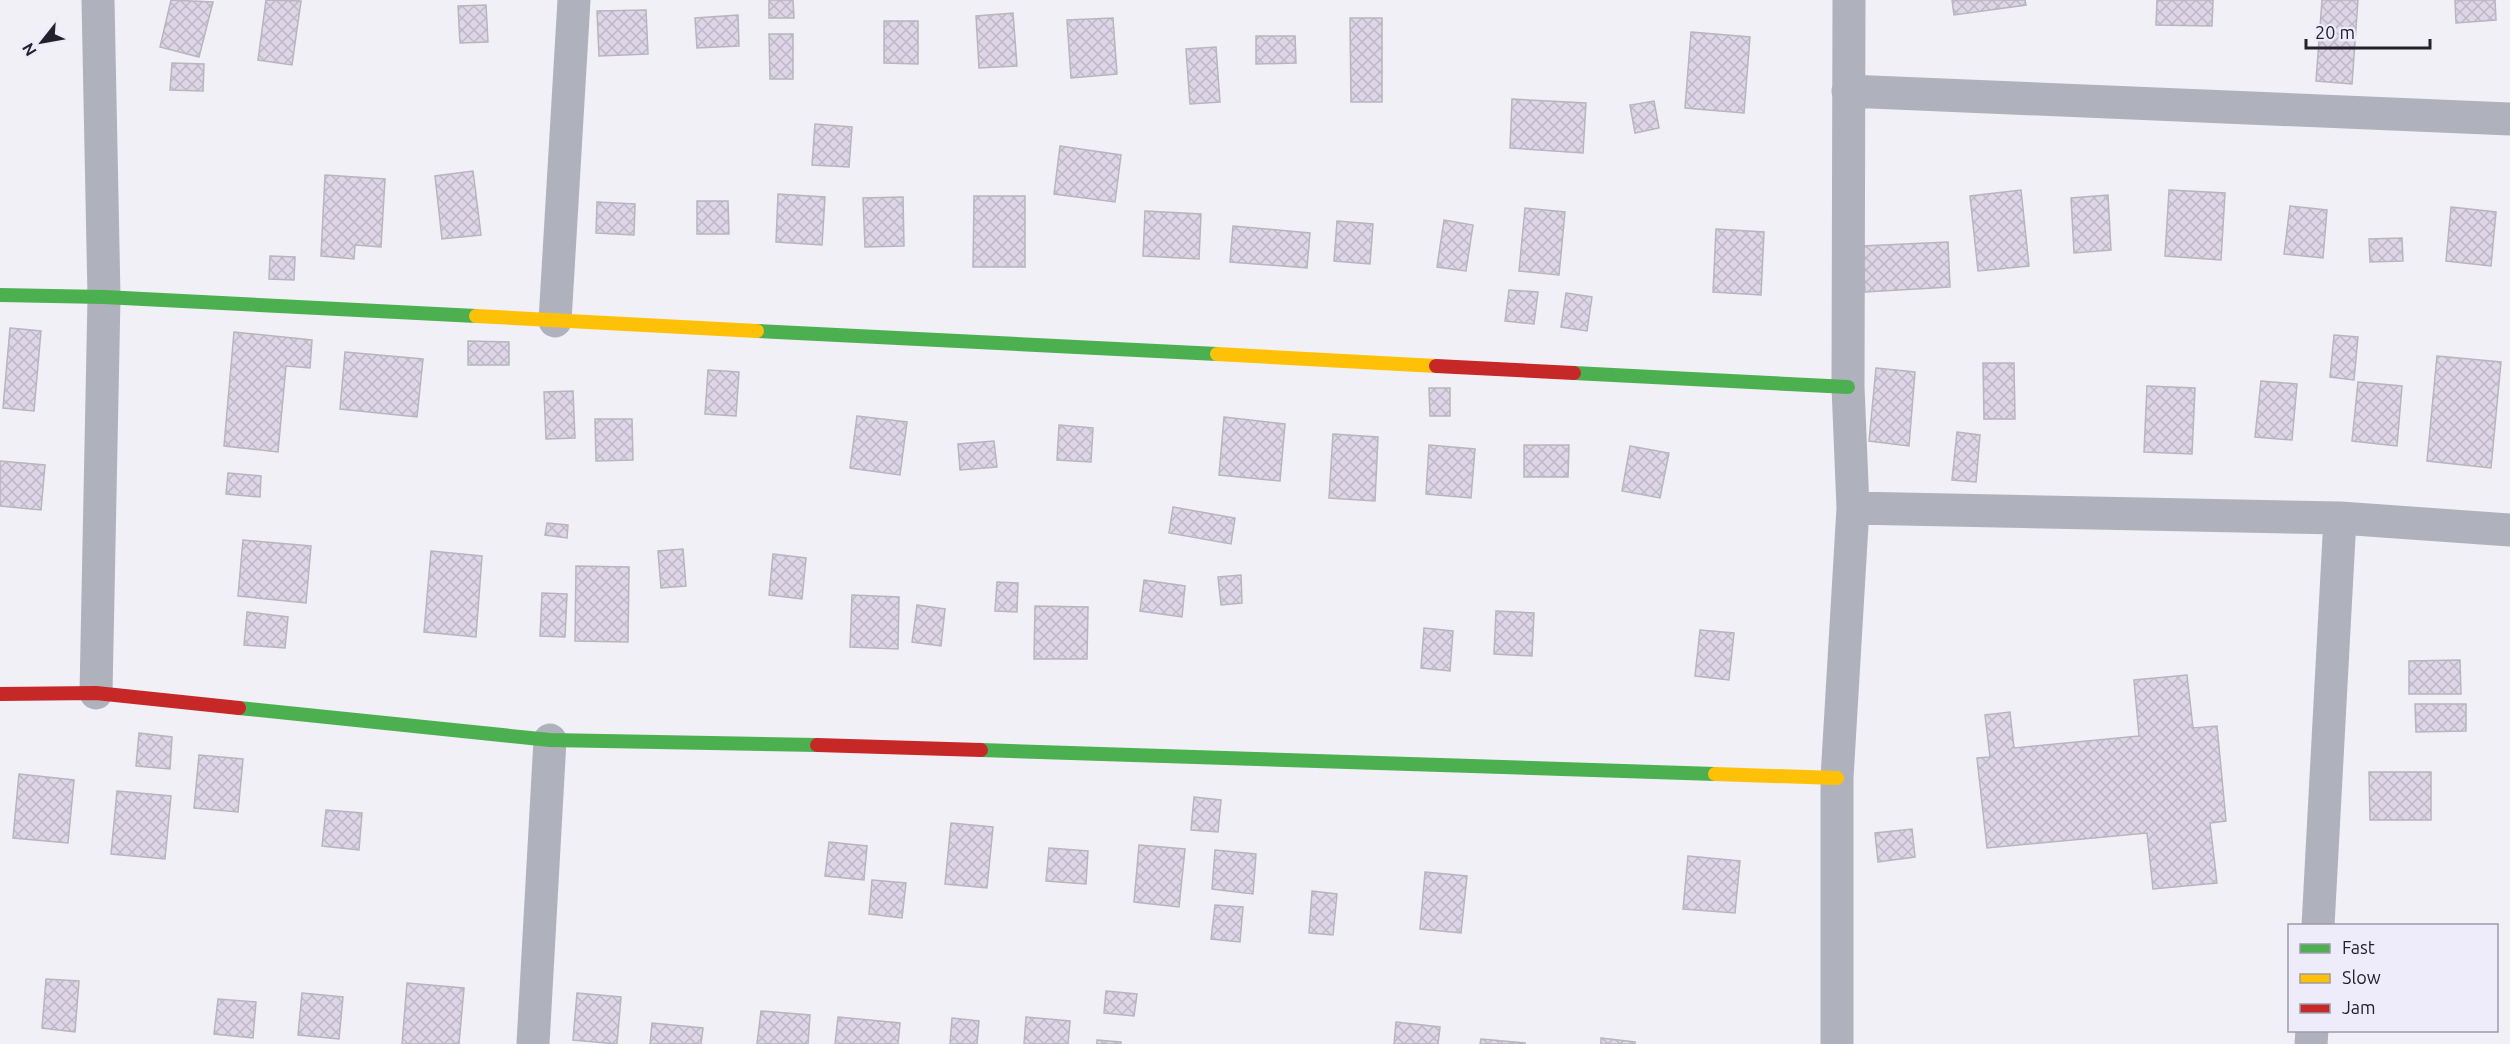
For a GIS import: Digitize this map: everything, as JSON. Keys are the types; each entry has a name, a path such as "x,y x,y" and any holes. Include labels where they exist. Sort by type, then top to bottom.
{"street":[{"path":"96,693 104,297 98,0"},
{"path":"555,321 574,0"},
{"path":"1837,1044 1837,778 1853,508 1848,387 1849,0"},
{"path":"1848,91 2510,120"},
{"path":"0,296 104,297 1848,387"},
{"path":"1853,508 2340,518 2510,530"},
{"path":"2318,924 2340,518"},
{"path":"0,694 96,693 550,740 767,743 1837,778"},
{"path":"533,1044 550,740"}],"building":[{"path":"171,0 213,2 199,57 160,47"},
{"path":"266,0 301,1 292,65 258,60"},
{"path":"769,0 793,0 794,18 769,18"},
{"path":"1952,0 2025,0 2026,5 1954,15"},
{"path":"2157,0 2213,0 2212,26 2156,25"},
{"path":"2322,0 2358,0 2352,84 2316,81"},
{"path":"2455,0 2495,0 2496,20 2456,23"},
{"path":"486,5 488,42 460,43 458,6"},
{"path":"646,10 648,54 599,56 597,11"},
{"path":"1013,13 1017,66 979,68 976,16"},
{"path":"738,15 739,46 697,48 695,18"},
{"path":"1113,18 1117,74 1071,78 1067,20"},
{"path":"1350,18 1382,18 1382,102 1351,102"},
{"path":"884,21 918,21 918,64 884,63"},
{"path":"1691,32 1750,37 1744,113 1685,108"},
{"path":"769,34 793,34 793,79 770,79"},
{"path":"1256,36 1295,36 1296,63 1256,64"},
{"path":"1216,47 1220,102 1190,104 1186,49"},
{"path":"172,63 204,64 203,91 170,90"},
{"path":"1512,99 1586,103 1583,153 1510,148"},
{"path":"1654,101 1659,128 1635,133 1630,105"},
{"path":"815,124 852,127 849,167 812,165"},
{"path":"1060,146 1121,155 1115,202 1054,194"},
{"path":"473,171 481,235 442,239 435,176"},
{"path":"325,175 385,179 381,247 355,245 354,259 321,256"},
{"path":"2021,190 2029,266 1978,271 1970,196"},
{"path":"2169,190 2225,193 2221,260 2165,256"},
{"path":"778,194 825,197 822,245 776,242"},
{"path":"2108,195 2111,250 2074,253 2071,198"},
{"path":"974,196 1025,196 1025,267 973,267"},
{"path":"903,197 904,246 865,247 863,198"},
{"path":"697,201 728,201 729,234 697,234"},
{"path":"597,202 635,204 634,235 596,233"},
{"path":"2290,206 2327,210 2323,258 2284,254"},
{"path":"2451,207 2496,212 2491,266 2446,261"},
{"path":"1525,208 1565,212 1559,275 1519,271"},
{"path":"1145,211 1201,214 1199,259 1143,256"},
{"path":"1444,220 1473,225 1466,271 1437,267"},
{"path":"1337,221 1373,224 1370,264 1334,261"},
{"path":"1233,226 1310,233 1307,268 1230,262"},
{"path":"1716,229 1764,232 1761,295 1713,292"},
{"path":"2402,238 2403,261 2370,262 2369,239"},
{"path":"1948,242 1950,287 1865,292 1862,246"},
{"path":"270,256 295,257 294,280 269,279"},
{"path":"1509,290 1538,292 1534,324 1505,321"},
{"path":"1566,293 1592,297 1587,331 1561,327"},
{"path":"10,328 41,331 34,411 3,408"},
{"path":"234,332 312,340 310,368 286,366 278,452 224,446"},
{"path":"2334,335 2358,337 2354,380 2330,377"},
{"path":"468,341 509,342 509,365 468,365"},
{"path":"345,352 423,359 417,417 340,409"},
{"path":"2437,356 2501,362 2491,468 2427,461"},
{"path":"1983,363 2014,363 2015,419 1984,419"},
{"path":"1876,368 1915,372 1909,446 1869,441"},
{"path":"708,370 739,372 736,416 705,414"},
{"path":"2261,381 2297,384 2292,440 2255,437"},
{"path":"2358,382 2402,386 2397,446 2352,441"},
{"path":"2147,386 2195,388 2192,454 2144,452"},
{"path":"1429,388 1450,388 1450,416 1430,416"},
{"path":"573,391 575,438 546,439 544,392"},
{"path":"857,416 907,422 900,475 850,468"},
{"path":"1224,417 1285,424 1280,481 1219,475"},
{"path":"595,419 632,419 633,460 596,461"},
{"path":"1059,425 1093,428 1091,462 1057,460"},
{"path":"1957,432 1980,435 1976,482 1952,480"},
{"path":"1333,434 1378,437 1375,501 1329,498"},
{"path":"994,441 997,467 960,470 958,444"},
{"path":"1429,445 1475,449 1471,498 1426,494"},
{"path":"1524,445 1569,445 1568,477 1524,477"},
{"path":"1630,446 1669,453 1660,498 1622,491"},
{"path":"0,461 45,465 41,510 0,506"},
{"path":"228,473 261,476 260,497 226,494"},
{"path":"1173,507 1235,518 1231,544 1169,533"},
{"path":"547,523 568,525 567,538 545,535"},
{"path":"243,540 311,546 306,603 238,596"},
{"path":"683,549 686,586 661,588 658,551"},
{"path":"431,551 482,556 476,637 424,632"},
{"path":"773,554 806,558 802,599 769,595"},
{"path":"576,566 629,567 628,642 575,641"},
{"path":"1241,575 1242,603 1221,605 1218,577"},
{"path":"1144,580 1185,586 1182,617 1140,611"},
{"path":"997,582 1018,583 1017,612 995,611"},
{"path":"542,593 567,594 565,637 540,636"},
{"path":"852,595 899,597 898,649 850,647"},
{"path":"917,605 945,609 941,646 912,642"},
{"path":"1035,606 1088,607 1087,659 1034,659"},
{"path":"1496,611 1534,613 1532,656 1494,654"},
{"path":"247,612 288,617 285,648 244,645"},
{"path":"1424,628 1453,631 1450,671 1421,668"},
{"path":"1700,630 1734,633 1729,680 1695,676"},
{"path":"2460,660 2461,694 2409,694 2409,661"},
{"path":"2187,675 2193,728 2217,726 2226,821 2210,823 2217,883 2153,889 2147,833 1987,848 1977,758 1990,757 1985,715 2010,712 2014,748 2139,736 2134,680"},
{"path":"2415,704 2466,704 2466,731 2416,732"},
{"path":"139,733 172,737 170,769 136,766"},
{"path":"199,755 243,759 238,812 194,808"},
{"path":"2369,772 2431,772 2431,820 2370,820"},
{"path":"19,774 74,780 68,843 13,838"},
{"path":"117,791 171,796 165,859 111,854"},
{"path":"1194,797 1221,800 1218,832 1191,830"},
{"path":"326,810 362,813 359,850 322,846"},
{"path":"951,823 993,827 987,888 945,884"},
{"path":"1912,829 1915,857 1878,862 1875,833"},
{"path":"829,842 867,846 864,880 825,876"},
{"path":"1139,845 1185,849 1179,907 1134,902"},
{"path":"1049,848 1088,851 1086,884 1046,881"},
{"path":"1215,850 1256,854 1253,894 1212,889"},
{"path":"1688,856 1740,861 1735,913 1683,909"},
{"path":"1425,872 1467,876 1461,933 1420,929"},
{"path":"872,880 906,883 902,918 869,914"},
{"path":"1312,891 1337,894 1333,935 1309,933"},
{"path":"1215,905 1243,907 1240,942 1211,939"},
{"path":"46,979 79,981 75,1032 42,1028"},
{"path":"407,983 464,988 459,1044 402,1044"},
{"path":"1106,991 1137,994 1134,1016 1104,1013"},
{"path":"302,993 343,997 339,1039 298,1035"},
{"path":"577,993 621,997 617,1044 573,1040"},
{"path":"218,999 256,1002 253,1038 214,1034"},
{"path":"761,1011 810,1015 808,1044 757,1044"},
{"path":"838,1017 900,1023 898,1044 835,1044"},
{"path":"1026,1017 1070,1021 1068,1044 1024,1044"},
{"path":"952,1018 979,1021 977,1044 950,1044"},
{"path":"1396,1022 1440,1027 1438,1044 1394,1044"},
{"path":"652,1023 703,1028 701,1044 650,1044"},
{"path":"1601,1038 1635,1042 1635,1044 1601,1044"},
{"path":"1481,1039 1525,1043 1525,1044 1480,1044"},
{"path":"1097,1040 1121,1042 1121,1044 1097,1044"}],"traffic: fast":[{"path":"0,295 104,297 476,316"},
{"path":"757,331 1217,354"},
{"path":"1574,373 1848,387"},
{"path":"239,708 550,740 817,745"},
{"path":"981,750 1715,774"}],"traffic: slow":[{"path":"476,316 757,331"},
{"path":"1217,354 1436,366"},
{"path":"1715,774 1837,778"}],"traffic: jam":[{"path":"1436,366 1574,373"},
{"path":"0,694 96,693 239,708"},
{"path":"817,745 981,750"}]}
